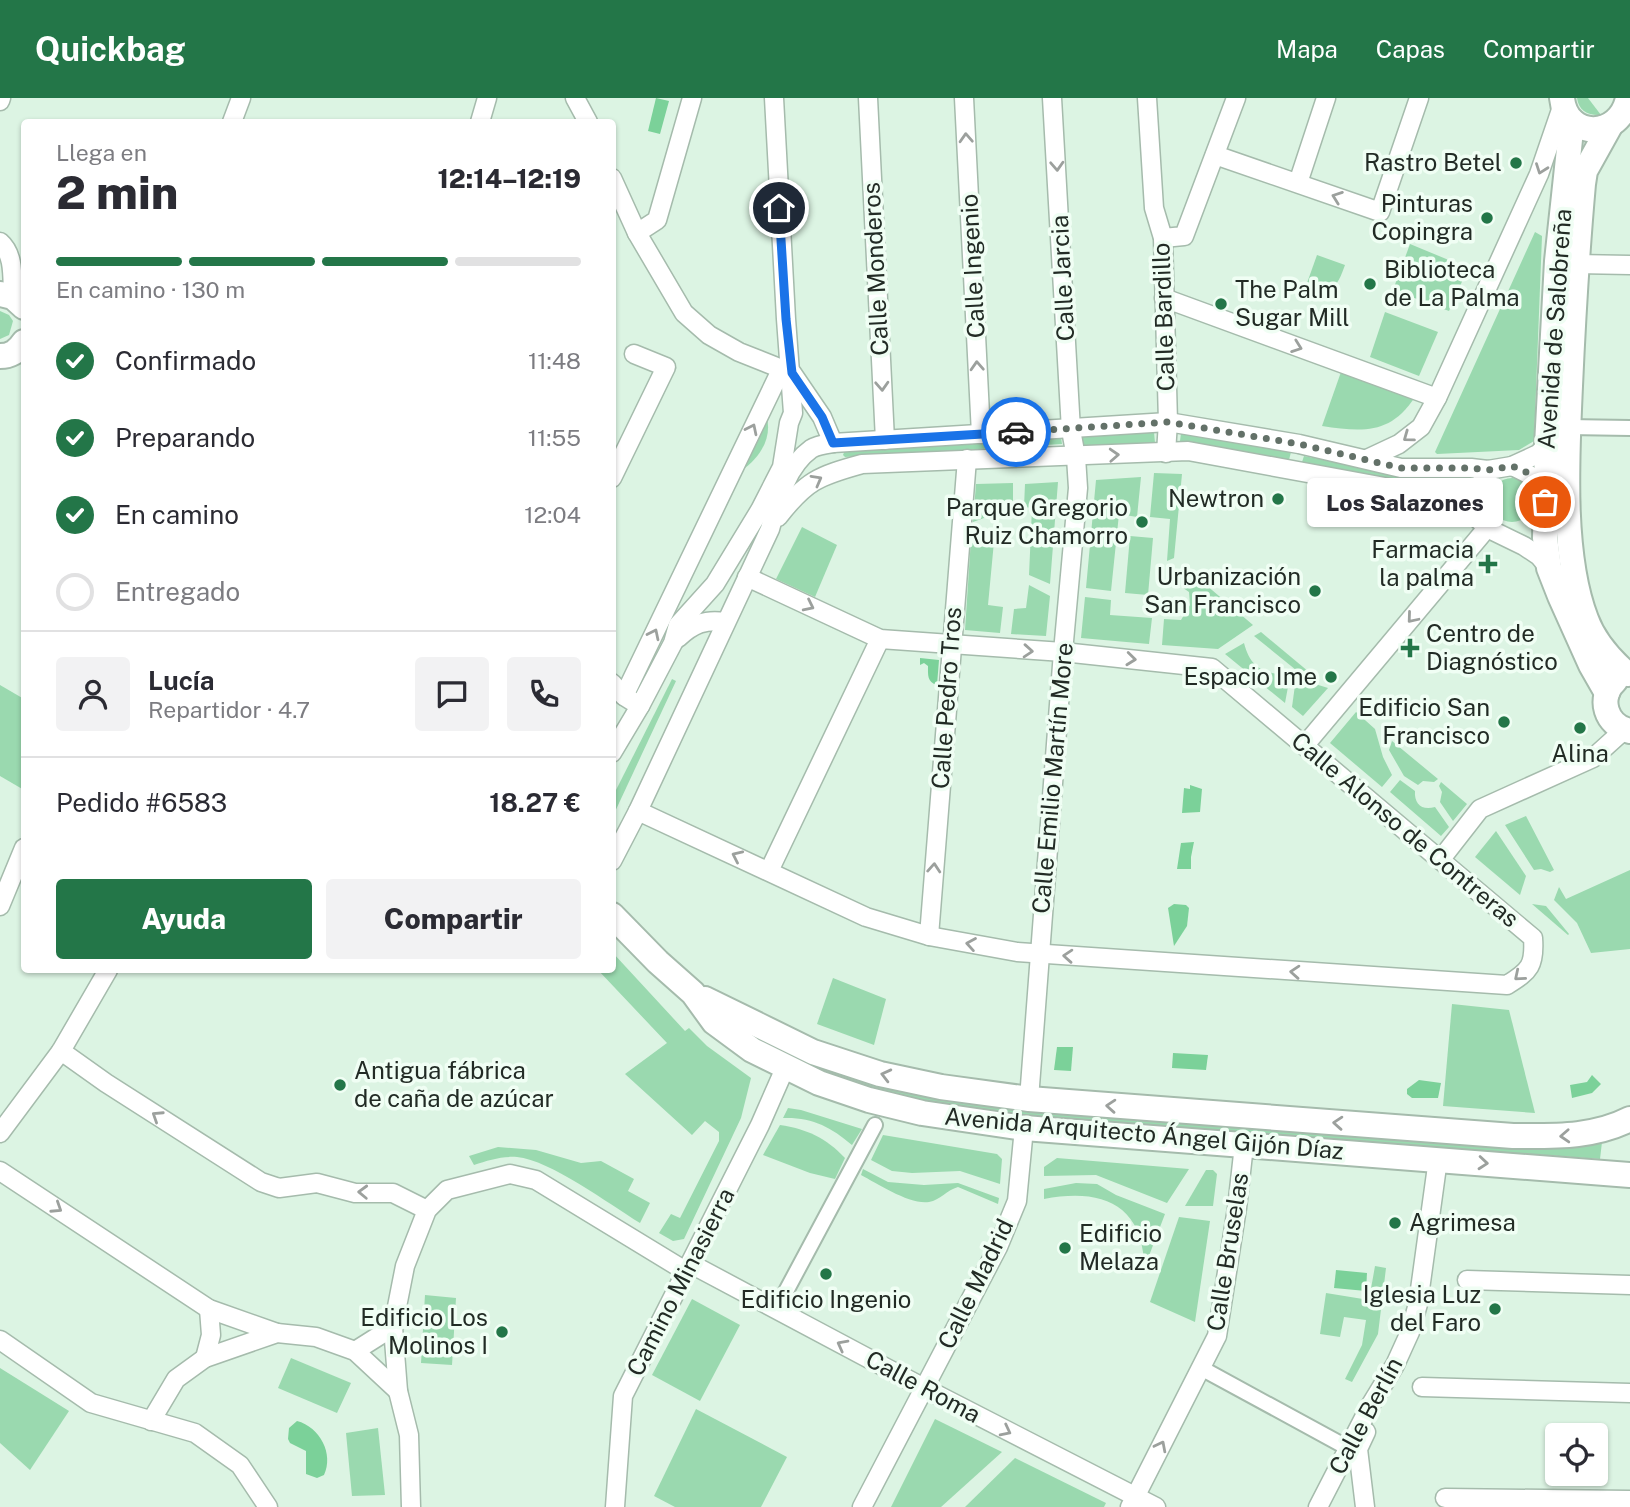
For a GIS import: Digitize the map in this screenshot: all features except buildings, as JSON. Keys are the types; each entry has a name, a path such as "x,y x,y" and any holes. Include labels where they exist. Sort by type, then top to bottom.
{"main road":[{"name":"Avenida de Salobreña","path":"1628,98 1625,110 1610,127 1585,171 1576,264 1568,427 1568,516 1586,620 1608,657 1628,674"},
{"name":"Avenida de Salobreña","path":"1566,108 1547,445 1545,538 1549,568 1581,644 1606,693 1605,702 1610,719 1627,730"},
{"path":"1566,108 1580,127 1610,127"},
{"path":"1606,693 1617,678 1628,674"},
{"name":"Avenida Arquitecto Ángel Gijón Díaz","path":"616,919 693,993 715,1022 752,1050 819,1083 869,1100 922,1113 1024,1128 1630,1175"},
{"name":"Avenida Arquitecto Ángel Gijón Díaz","path":"693,993 813,1052 880,1074 953,1089 1029,1099 1513,1136 1570,1136 1611,1129 1630,1119"}],"street":[{"path":"233,119 241,98"},
{"path":"481,119 487,98"},
{"path":"575,98 586,119"},
{"path":"637,233 657,220 692,98"},
{"path":"616,745 673,643 678,625 715,584 760,510 782,467 793,413 787,371 774,98"},
{"name":"Calle Monderos","path":"868,98 885,440"},
{"name":"Calle Ingenio","path":"964,98 981,434"},
{"name":"Calle Jarcia","path":"1052,98 1071,430 1076,457"},
{"name":"Calle Bardillo","path":"1147,98 1154,208 1163,238 1168,422 1166,453"},
{"path":"1163,238 1184,236 1236,98"},
{"path":"1298,183 1326,98"},
{"path":"1215,155 1380,212 1419,98"},
{"path":"1367,459 1399,444 1421,427 1437,398 1539,174 1566,108"},
{"path":"616,187 637,233 684,313 709,335 739,352 787,371 822,417 833,443"},
{"path":"0,242 8,253 12,266 17,301"},
{"path":"0,258 0,268"},
{"path":"1576,264 1630,265"},
{"path":"1164,298 1437,398"},
{"path":"616,470 666,367 634,354"},
{"path":"640,706 618,689 787,371"},
{"path":"616,853 770,529 782,488 799,461 813,447 833,443 1168,422 1299,444 1401,468 1488,470 1512,466 1538,454 1547,445"},
{"path":"1568,427 1630,428"},
{"path":"770,529 808,484 831,472 862,464 1188,451 1418,492 1524,545 1549,568"},
{"name":"Calle Emilio Martín More","path":"1029,1099 1078,488 1076,457"},
{"name":"Calle Pedro Tros","path":"929,936 967,459"},
{"path":"1512,466 1528,473 1539,482 1556,527 1564,572 1579,591"},
{"path":"1305,745 1482,523 1476,492 1488,470"},
{"path":"747,577 880,639 769,871"},
{"path":"673,643 693,624 713,620 725,622"},
{"name":"Calle Alonso de Contreras","path":"638,810 866,917 929,936 1039,954 1507,985 1525,974 1535,956 1533,938 1212,668 880,639"},
{"path":"1441,859 1480,809 1593,758 1627,730"},
{"path":"0,906 21,855"},
{"path":"0,1133 61,1051 106,973"},
{"path":"61,1051 106,1083 261,1182 279,1188 317,1183 355,1193 394,1193 427,1210 405,1266 393,1327 398,1391 409,1435 411,1507"},
{"name":"Camino Minasierra","path":"615,1507 623,1396 761,1125 785,1068"},
{"path":"776,1310 875,1125"},
{"name":"Calle Madrid","path":"862,1507 998,1247 1017,1201 1024,1128"},
{"name":"Calle Bruselas","path":"1133,1502 1217,1336 1244,1145"},
{"name":"Calle Berlín","path":"1318,1507 1410,1332 1418,1304 1438,1159"},
{"path":"0,1171 209,1308 277,1334 316,1337 355,1351 398,1391"},
{"name":"Calle Roma","path":"427,1210 447,1190 461,1185 510,1174 536,1180 689,1268 776,1310 1133,1502 1156,1507"},
{"path":"1467,1280 1630,1285"},
{"path":"205,1359 211,1335 209,1308"},
{"path":"355,1351 393,1327"},
{"path":"151,1420 176,1379 205,1359 277,1334"},
{"path":"0,1340 91,1403 195,1433 240,1465 268,1507"},
{"path":"1201,1368 1348,1448"},
{"path":"1422,1387 1630,1393"},
{"path":"1365,1507 1358,1449 1378,1408 1381,1390"},
{"path":"1445,1498 1630,1500"}],"shaded area":[{"path":"656,98 669,101 660,134 648,131"},
{"path":"1577,98 1588,98 1601,115 1585,112"},
{"path":"1535,232 1542,236 1534,441 1519,450 1437,454 1435,452"},
{"path":"1410,244 1468,268 1449,311 1393,290"},
{"path":"1317,255 1345,265 1339,280 1332,288 1307,283"},
{"path":"0,311 9,315 13,321 9,335 0,339"},
{"path":"1385,312 1438,332 1419,376 1370,357"},
{"path":"1341,372 1415,397 1396,418 1374,428 1322,426"},
{"path":"767,418 768,433 763,448 741,471"},
{"path":"1154,432 1155,443 1083,448 1082,436"},
{"path":"1181,433 1291,452 1289,460 1180,441"},
{"path":"1061,437 1062,444 843,455 845,450"},
{"path":"1304,456 1400,475 1468,478 1461,500 1422,486 1400,484 1302,462"},
{"path":"1154,473 1182,474 1174,558 1167,561 1170,519 1150,517"},
{"path":"1141,477 1137,517 1119,514 1111,591 1086,588 1096,480"},
{"path":"1512,478 1527,485 1534,500 1527,515 1512,522 1497,515 1490,500 1497,485"},
{"path":"1058,482 1050,584 1029,575 1032,508 1024,507 1025,484"},
{"path":"1013,483 1013,507 997,506 995,514 973,522 976,484"},
{"path":"802,527 837,545 815,597 776,579"},
{"path":"995,531 988,605 1003,607 1000,633 965,630 971,539"},
{"path":"1130,536 1153,538 1148,595 1125,593"},
{"path":"1185,567 1253,625 1218,649 1162,645 1164,619 1181,620 1190,605 1189,592 1170,579"},
{"path":"1029,585 1050,596 1046,636 1011,634 1014,609 1026,608"},
{"path":"1085,597 1111,600 1110,615 1152,618 1149,644 1081,638"},
{"path":"1261,632 1315,677 1296,670 1254,636"},
{"path":"1244,643 1255,665 1266,671 1290,676 1285,703 1225,654"},
{"path":"920,658 939,660 937,685 930,680 928,666 924,663 920,665"},
{"path":"1296,678 1328,688 1303,716 1292,707"},
{"path":"672,679 676,681 616,810 616,790"},
{"path":"0,685 21,697 21,788 0,776"},
{"path":"1356,712 1375,729 1383,757 1392,775 1382,787 1330,743"},
{"path":"1392,741 1438,779 1434,782 1423,781 1418,785 1404,776 1389,750"},
{"path":"1400,780 1415,791 1420,805 1426,808 1435,807 1449,827 1441,836 1390,792"},
{"path":"1441,782 1467,804 1453,821 1440,802"},
{"path":"1190,785 1202,789 1200,812 1182,813 1184,788 1190,789"},
{"path":"1526,816 1554,870 1550,872 1534,870 1505,825"},
{"path":"1496,831 1526,876 1520,895 1475,857"},
{"path":"1194,842 1191,869 1177,869 1181,843"},
{"path":"1630,870 1630,949 1591,953 1577,923 1554,900 1559,887 1566,899"},
{"path":"1174,904 1186,905 1189,908 1187,926 1174,946 1168,908"},
{"path":"1532,904 1546,906 1569,934 1568,935"},
{"path":"616,956 685,1031 689,1028 707,1046 751,1078 741,1118 684,1239 673,1241 659,1233 671,1214 680,1218 719,1141 719,1132 705,1121 692,1135 625,1074 667,1043 601,973 616,973"},
{"path":"833,978 886,999 874,1045 817,1024"},
{"path":"1452,1004 1509,1010 1535,1113 1443,1106"},
{"path":"1057,1047 1073,1047 1071,1071 1054,1070"},
{"path":"1173,1053 1208,1055 1206,1070 1172,1068"},
{"path":"795,1057 925,1096 1003,1109 1547,1149 1602,1142 1600,1159 1003,1116 870,1090 791,1062"},
{"path":"1592,1075 1601,1084 1592,1093 1572,1098 1570,1085 1587,1082"},
{"path":"1419,1080 1441,1083 1438,1098 1412,1098 1407,1094 1407,1089"},
{"path":"788,1108 862,1129 852,1145 820,1124 803,1119 783,1118"},
{"path":"780,1125 816,1135 845,1158 835,1179 810,1173 763,1155"},
{"path":"883,1135 997,1154 1002,1159 1000,1184 960,1171 892,1171 871,1160"},
{"path":"498,1147 536,1150 581,1163 601,1161 634,1179 628,1191 650,1203 640,1223 546,1166 517,1157 474,1165 469,1156"},
{"path":"1057,1158 1189,1169 1167,1203 1096,1175 1044,1176 1044,1167"},
{"path":"863,1169 888,1182 924,1185 958,1183 999,1198 998,1204 958,1187 933,1201 913,1200 861,1175"},
{"path":"1206,1170 1213,1170 1217,1174 1213,1206 1185,1206"},
{"path":"1076,1183 1097,1184 1116,1195 1165,1214 1147,1261 1144,1261 1141,1240 1134,1224 1112,1203 1081,1196 1044,1199 1044,1189"},
{"path":"1179,1217 1210,1221 1195,1322 1150,1302"},
{"path":"1375,1266 1386,1268 1378,1334 1352,1382 1345,1379 1362,1345 1366,1320 1344,1317 1340,1337 1320,1334 1326,1293 1369,1300"},
{"path":"1336,1270 1367,1273 1366,1291 1334,1288"},
{"path":"425,1295 456,1298 452,1365 421,1363"},
{"path":"692,1299 740,1325 700,1401 652,1375"},
{"path":"291,1358 351,1383 337,1413 278,1388"},
{"path":"0,1368 69,1411 30,1470 0,1443"},
{"path":"696,1409 787,1457 761,1507 675,1507 654,1496"},
{"path":"935,1419 1002,1452 941,1507 891,1507"},
{"path":"297,1421 318,1435 326,1450 327,1467 324,1475 317,1478 306,1474 306,1451 290,1443 288,1439 289,1428"},
{"path":"378,1428 385,1495 352,1496 346,1433"},
{"path":"1015,1458 1106,1503 1104,1507 965,1507"}],"way so far":[{"path":"1016,432 1168,422 1299,444 1401,468 1488,470 1512,466 1528,473 1539,482 1545,502"}],"place":[{"name":"Rastro Betel","path":"1516,163"},
{"name":"Pinturas Copingra","path":"1487,218"},
{"name":"Biblioteca de La Palma","path":"1370,284"},
{"name":"The Palm Sugar Mill","path":"1221,304"},
{"name":"Newtron","path":"1278,499"},
{"name":"Los Salazones","path":"1545,502"},
{"name":"Parque Gregorio Ruiz Chamorro","path":"1142,522"},
{"name":"Farmacia la palma","path":"1488,564"},
{"name":"Urbanización San Francisco","path":"1315,591"},
{"name":"Centro de Diagnóstico","path":"1410,648"},
{"name":"Espacio Ime","path":"1331,677"},
{"name":"Edificio San Francisco","path":"1504,722"},
{"name":"Alina","path":"1580,728"},
{"name":"Antigua fábrica de caña de azúcar","path":"340,1085"},
{"name":"Agrimesa","path":"1395,1223"},
{"name":"Edificio Melaza","path":"1065,1248"},
{"name":"Edificio Ingenio","path":"826,1274"},
{"name":"Iglesia Luz del Faro","path":"1495,1309"},
{"name":"Edificio Los Molinos I","path":"502,1332"}],"route":[{"path":"779,208 792,373 822,417 833,443 1016,432"}]}
